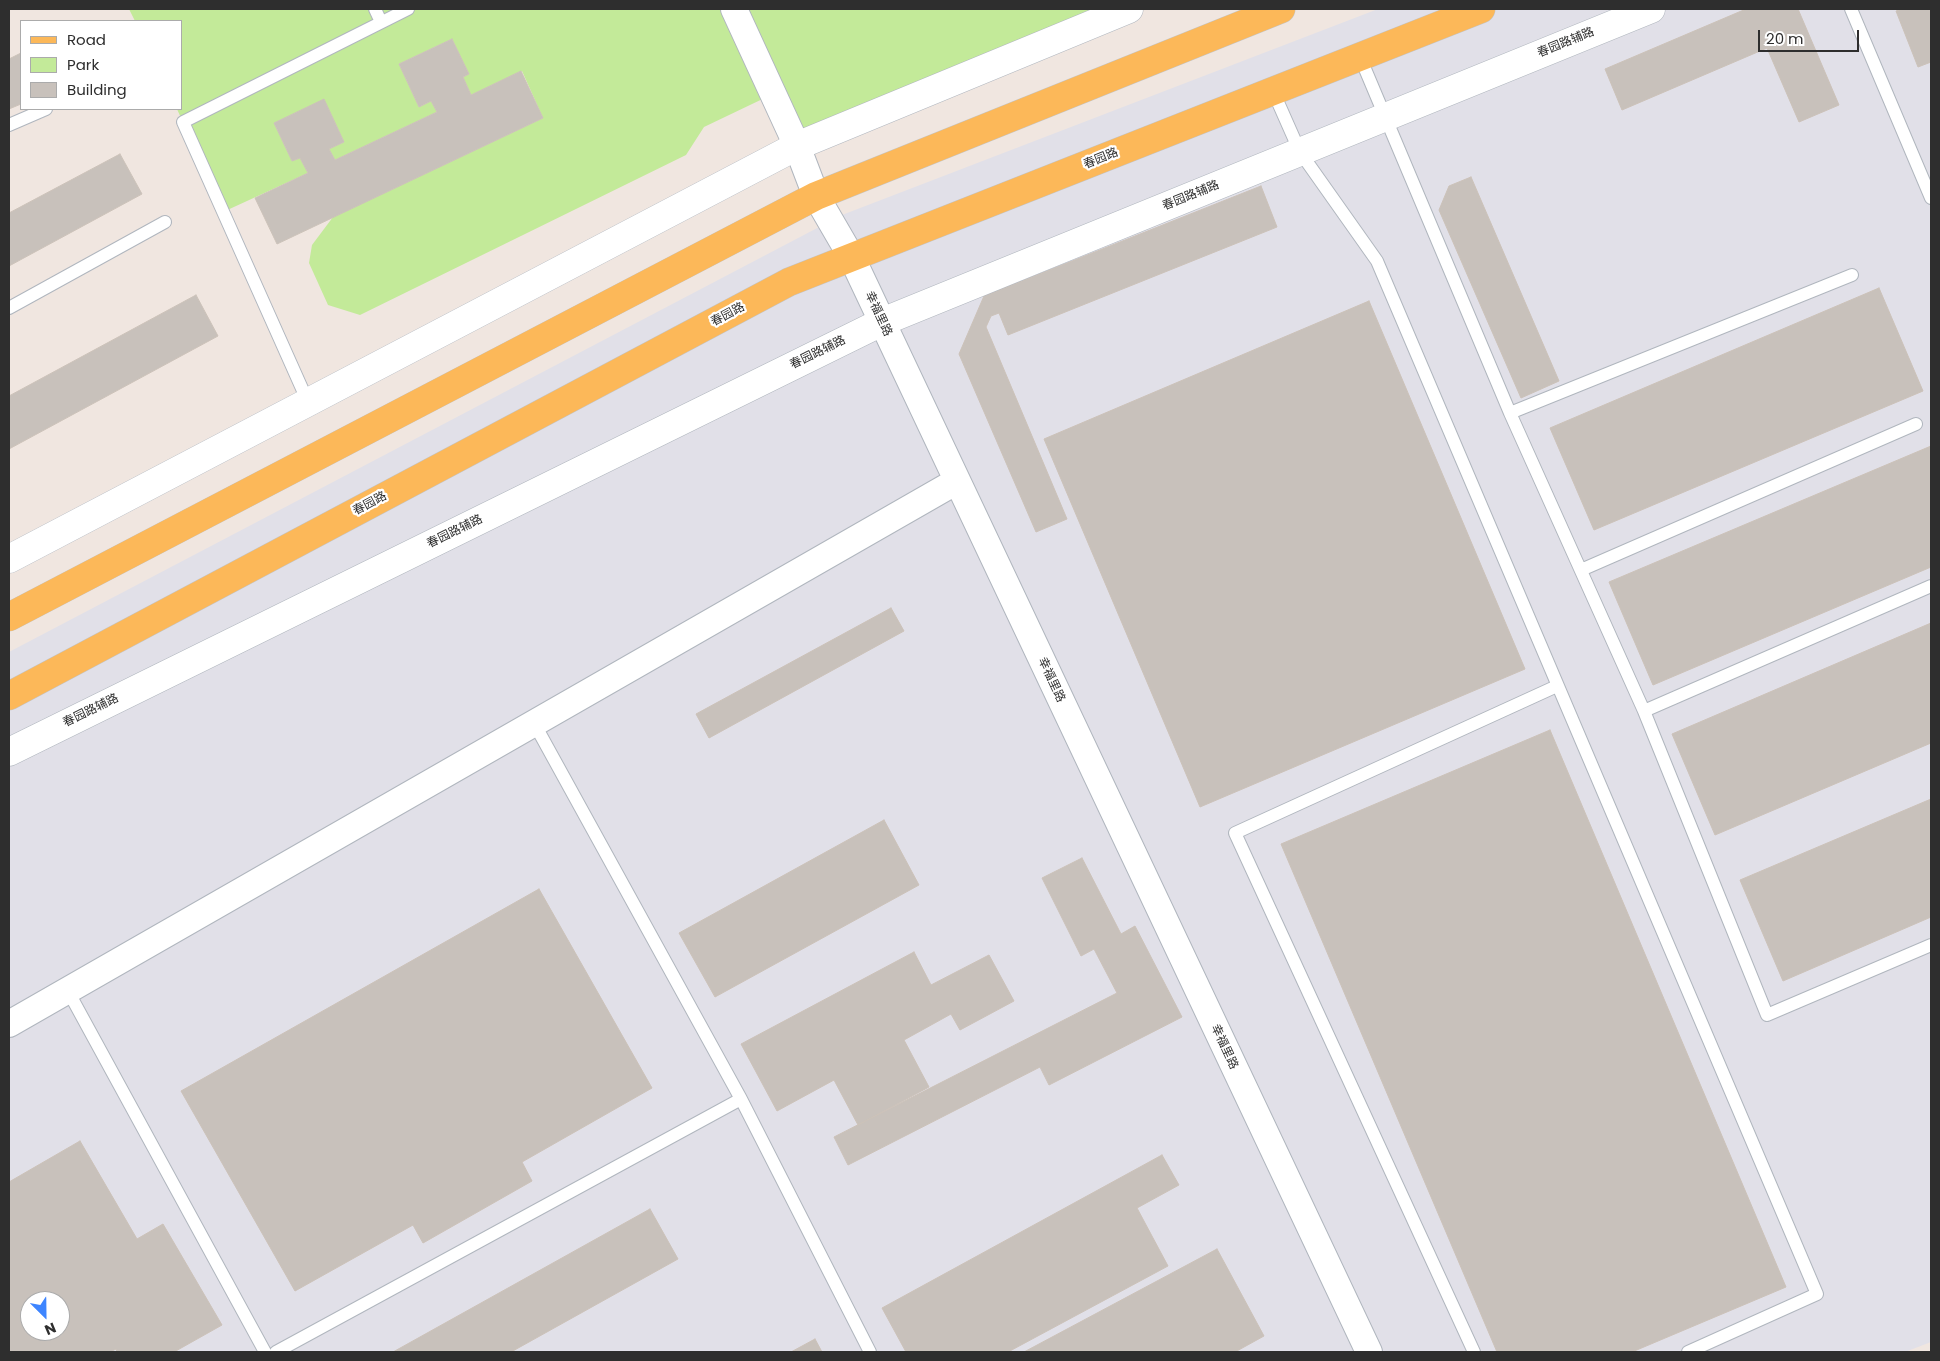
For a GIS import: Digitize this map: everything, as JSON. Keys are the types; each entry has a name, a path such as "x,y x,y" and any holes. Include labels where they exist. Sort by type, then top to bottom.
{"main road":[{"path":"9,618 816,196 1281,9"},
{"name":"春园路","path":"9,696 789,282 1481,9"}],"street":[{"name":"幸福里路","path":"734,9 797,146 816,196 852,258 1368,1352"},
{"path":"9,559 797,146 1129,9"},
{"name":"春园路辅路","path":"9,752 882,322 1652,9"},
{"path":"9,1024 957,481"}],"lane":[{"path":"375,9 381,22"},
{"path":"308,402 183,122 408,9"},
{"path":"1851,9 1931,198"},
{"path":"1360,57 1510,413 1644,711 1767,1016 1931,945"},
{"path":"1273,91 1300,152 1377,261 1817,1294 1688,1352"},
{"path":"9,125 44,110"},
{"path":"9,308 165,222"},
{"path":"1510,413 1852,275"},
{"path":"1581,570 1916,424"},
{"path":"1644,711 1931,586"},
{"path":"1474,1352 1235,833 1557,686"},
{"path":"534,724 741,1099 870,1352"},
{"path":"68,991 265,1352"},
{"path":"276,1352 741,1099"}],"shaded area":[{"path":"1378,9 1931,9 1931,1342 1905,1352 9,1352 9,652 842,215"}],"green space":[{"path":"129,9 1129,9 797,146 773,94 704,127 686,155 360,315 328,305 309,263 312,245 333,217 543,118 522,71 471,95 463,77 469,74 452,39 399,64 419,107 431,101 437,112 335,160 329,149 344,142 324,100 274,123 292,161 300,158 308,173 223,212 177,110 182,110 182,20 134,20"}],"building":[{"path":"1746,9 1798,9 1839,105 1799,122 1767,48 1622,110 1605,69"},
{"path":"1902,9 1931,9 1931,62 1918,67 1896,11"},
{"path":"452,39 469,74 463,77 471,95 521,71 543,118 277,244 255,198 308,173 300,158 292,161 274,123 324,99 344,142 329,149 335,160 437,112 431,101 419,107 399,64"},
{"path":"20,54 20,104 9,109 9,59"},
{"path":"120,154 142,194 9,266 9,213"},
{"path":"1471,177 1559,381 1521,398 1439,210 1449,186"},
{"path":"1261,186 1277,227 1008,335 999,313 991,316 986,327 1067,519 1036,532 959,354 984,296"},
{"path":"1879,288 1923,391 1594,530 1550,428"},
{"path":"196,295 218,336 9,449 9,396"},
{"path":"1369,301 1525,669 1200,807 1044,439"},
{"path":"1931,446 1931,567 1653,685 1609,582"},
{"path":"891,608 904,631 709,738 696,714"},
{"path":"1931,623 1931,743 1715,835 1672,734"},
{"path":"1550,730 1786,1287 1632,1352 1497,1352 1281,844"},
{"path":"1931,799 1931,917 1783,981 1740,880"},
{"path":"884,820 919,885 715,997 679,933"},
{"path":"1082,858 1121,934 1135,926 1182,1017 1049,1085 1040,1067 848,1165 834,1137 1117,993 1094,949 1081,956 1042,878"},
{"path":"539,889 652,1088 522,1162 532,1181 423,1243 413,1225 295,1291 181,1091"},
{"path":"914,952 931,985 989,955 1014,1001 960,1030 951,1014 904,1040 929,1087 858,1125 834,1080 777,1111 741,1044"},
{"path":"80,1141 137,1239 163,1224 222,1325 174,1352 117,1352 116,1349 110,1352 9,1352 9,1182"},
{"path":"1162,1155 1179,1185 1137,1208 1168,1266 1008,1352 906,1352 882,1308"},
{"path":"650,1209 678,1259 511,1352 393,1352"},
{"path":"1217,1249 1264,1336 1235,1352 1024,1352"},
{"path":"815,1339 822,1352 791,1352"}]}
